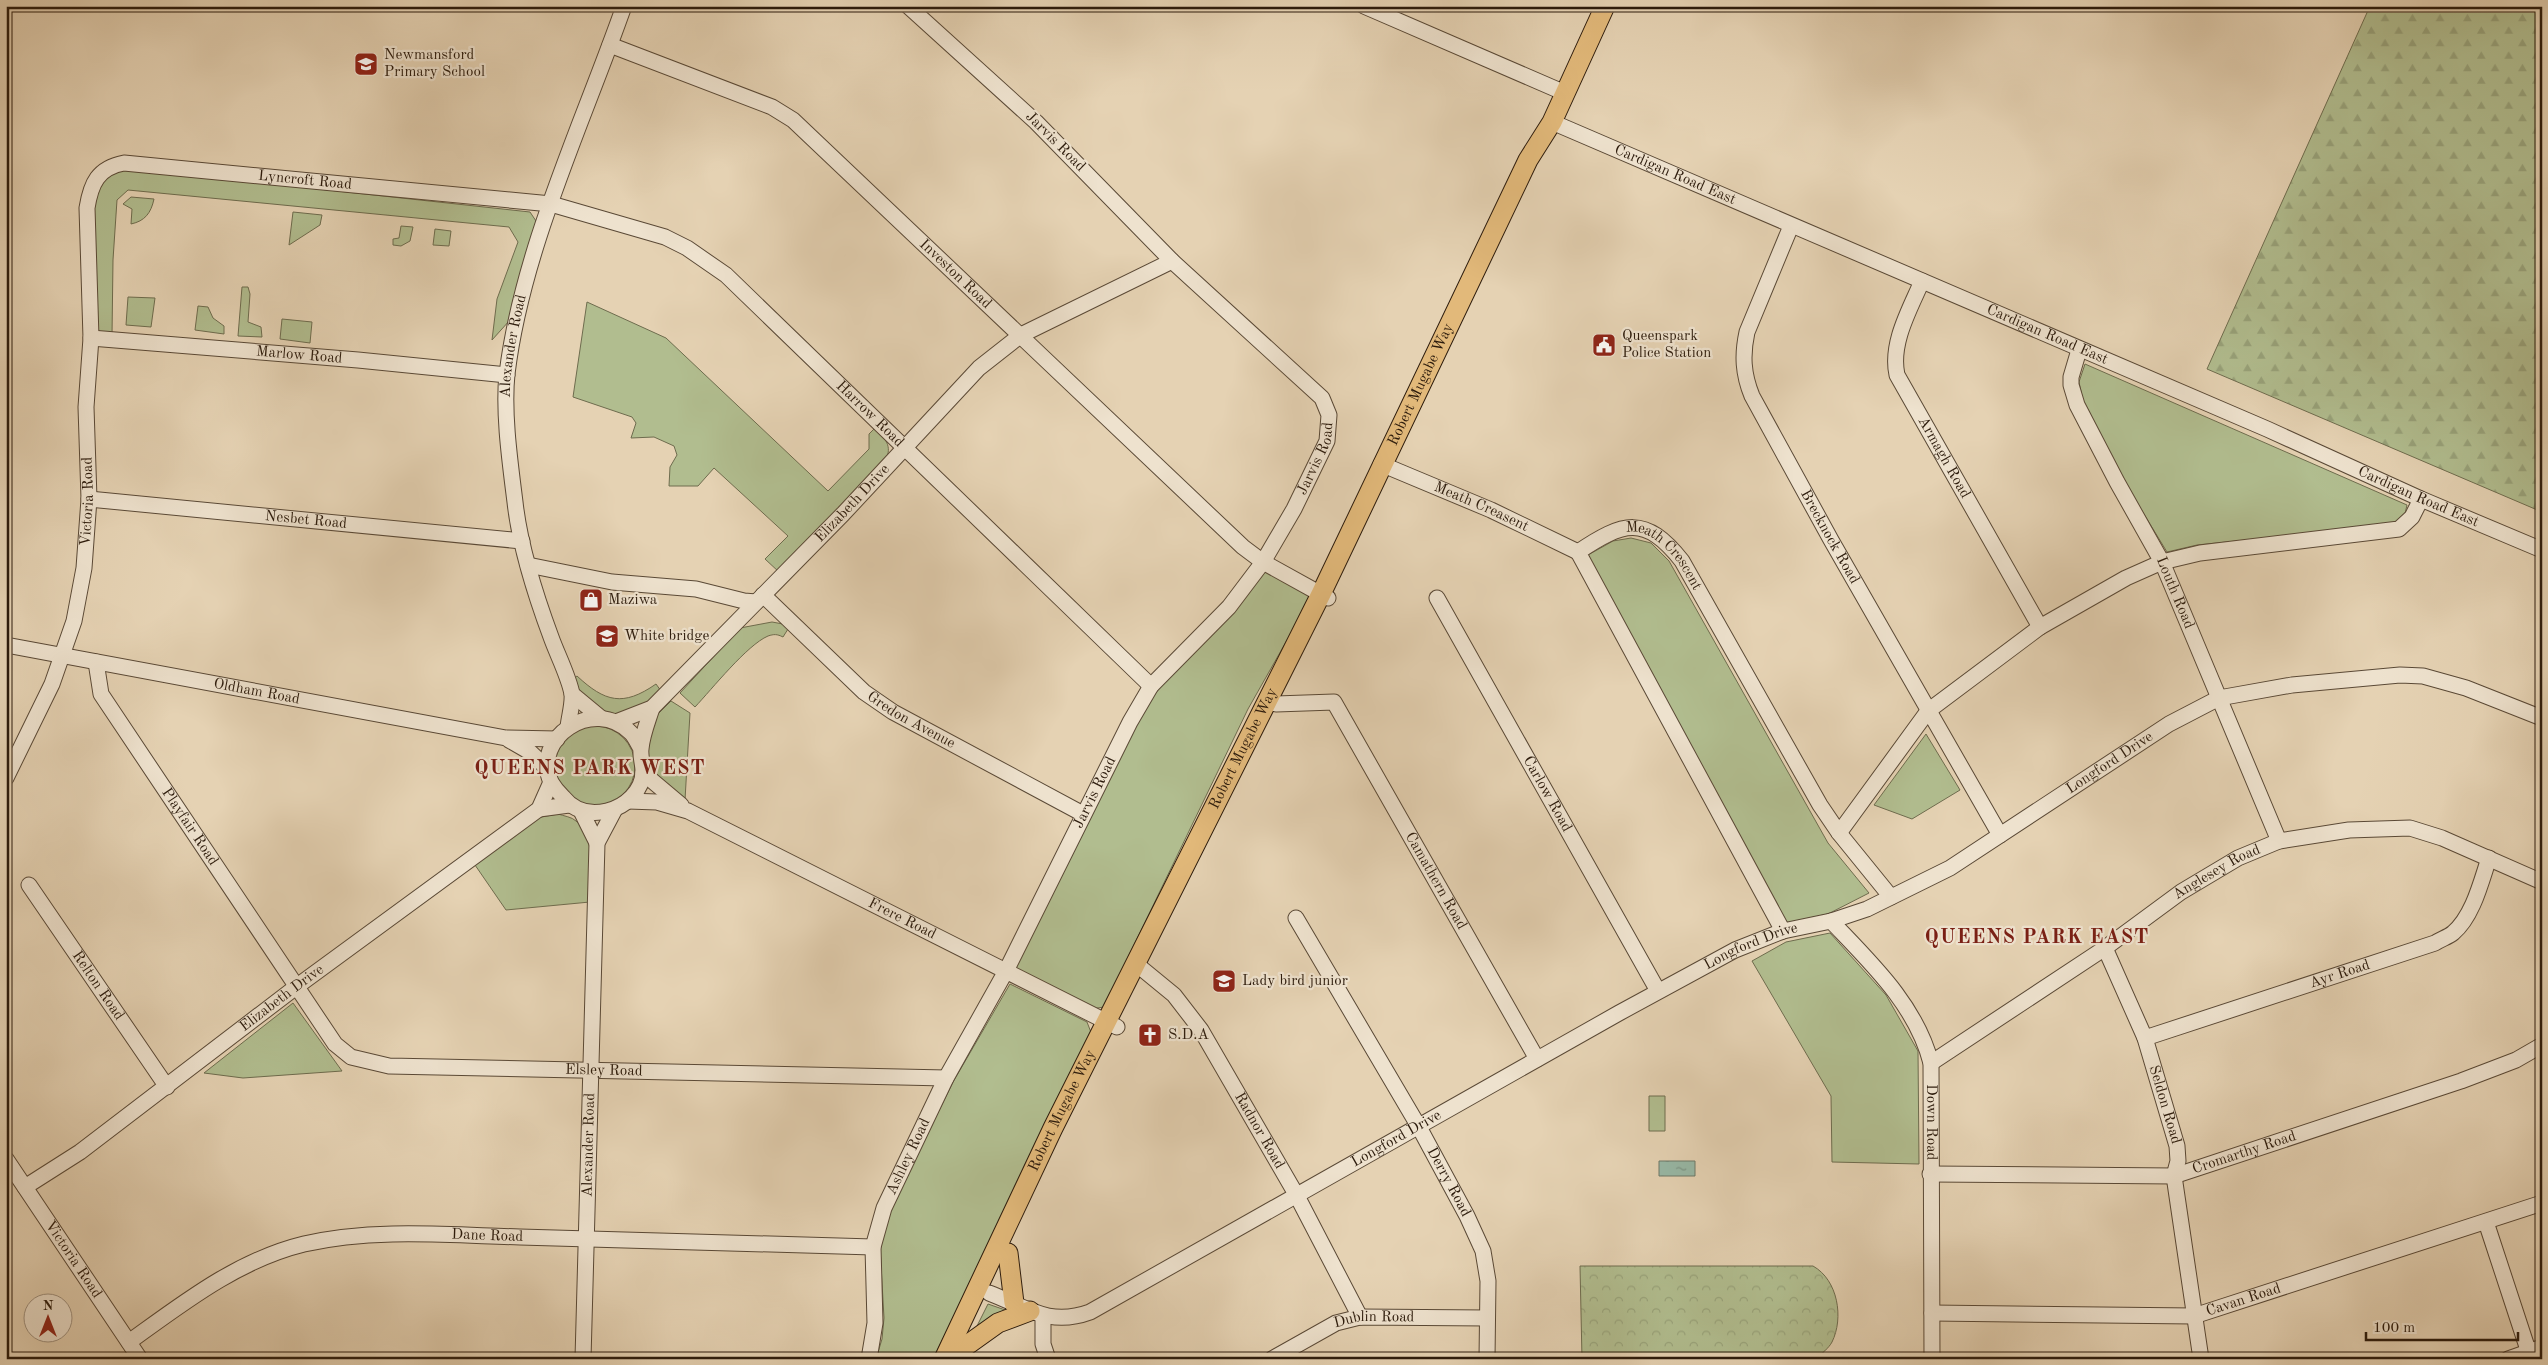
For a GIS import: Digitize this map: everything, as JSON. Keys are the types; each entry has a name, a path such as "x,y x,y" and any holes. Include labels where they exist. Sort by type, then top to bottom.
{"main road":[{"name":"Robert Mugabe Way","path":"944,1359 963,1316 1002,1251 1386,466 1512,219 1538,164 1543,139 1605,6"},
{"name":"Robert Mugabe Way","path":"1140,967 1276,704 1324,596"},
{"name":"Robert Mugabe Way","path":"960,1354 989,1293 1002,1251"},
{"path":"960,1354 998,1323 1029,1310 1002,1251"}],"street":[{"name":"Alexander Road","path":"568,727 572,694 550,636 522,541 508,448 507,375 515,329 527,282 551,204 624,6"},
{"name":"Jarvis Road","path":"908,6 1036,122 1172,261 1322,398 1328,408 1330,426 1327,441 1294,509 1263,562 1229,607 1151,686 1082,814 1006,971"},
{"path":"1364,6 1565,93"},
{"name":"Investon Road","path":"610,45 772,107 793,120 1242,547 1263,562 1324,596"},
{"name":"Cardigan Road East","path":"1552,122 1683,176 1791,226 2267,429 2421,499 2542,550"},
{"name":"Lyncroft Road","path":"88,208 91,187 96,176 106,168 124,163 551,204"},
{"name":"Harrow Road","path":"551,204 665,238 705,260 726,275 1151,686"},
{"name":"Victoria Road","path":"6,778 52,684 74,621 80,592 89,499 86,407 91,338 88,208"},
{"name":"Brecknock Road","path":"1791,226 1747,332 1743,349 1746,382 1826,532 2000,835"},
{"name":"Elizabeth Drive","path":"616,722 652,708 905,448 979,368 1021,335 1172,261"},
{"name":"Armagh Road","path":"1922,281 1899,337 1896,354 1897,374 2040,627"},
{"name":"Marlow Road","path":"91,338 358,360 507,375"},
{"name":"Louth Road","path":"2079,350 2071,376 2071,385 2077,405 2162,562 2279,841"},
{"name":"Meath Creasent","path":"1386,466 1492,510 1578,552"},
{"name":"Nesbet Road","path":"89,499 522,541"},
{"path":"1839,834 1928,711 2040,627 2126,578 2162,562 2200,553 2390,532 2406,525 2421,499"},
{"name":"Meath Crescent","path":"1578,552 1616,529 1630,527 1643,529 1658,536 1669,545 1702,595 1810,789 1839,834 1892,897"},
{"path":"1578,552 1783,931"},
{"path":"528,565 605,580 696,589 744,601 759,598"},
{"name":"Gredon Avenue","path":"759,598 864,692 885,707 1082,814"},
{"name":"Carlow Road","path":"1436,598 1658,991"},
{"name":"Oldham Road","path":"6,645 506,738 557,739"},
{"name":"Playfair Road","path":"96,662 101,694 250,914 296,987"},
{"name":"Longford Drive","path":"989,1293 1029,1310 1060,1319 1076,1317 1090,1312 1658,991 1746,945 1783,931 1831,921 1892,897 1950,868 2169,724 2219,698 2292,685 2400,675 2422,676 2466,688 2542,718"},
{"name":"Alexander Road","path":"572,694 601,718"},
{"name":"Camathern Road","path":"1276,704 1334,702 1537,1059"},
{"name":"Elizabeth Drive","path":"641,749 652,708"},
{"path":"601,718 616,722 631,733 641,749 643,773 638,788 628,801 615,809 598,813 575,808 550,775 550,753 557,739 568,727 583,720 601,718"},
{"name":"Oldham Road","path":"506,738 530,752 550,775"},
{"name":"Frere Road","path":"643,773 688,811"},
{"name":"Elizabeth Drive","path":"539,809 550,775"},
{"name":"Frere Road","path":"628,801 657,802 688,811 1111,1025"},
{"name":"Alexander Road","path":"575,808 597,843"},
{"name":"Elizabeth Drive","path":"24,1187 80,1152 296,987 539,809 575,808"},
{"name":"Alexander Road","path":"582,1359 588,1239 597,843 615,809"},
{"name":"Anglesey Road","path":"1931,1063 2106,948 2181,892 2212,872 2279,841 2323,833 2394,827 2426,832 2542,882"},
{"name":"Ayr Road","path":"2145,1038 2435,943 2453,932 2466,916 2477,894 2489,858"},
{"name":"Relton Road","path":"30,885 167,1087"},
{"name":"Derry Road","path":"1296,918 1418,1127 1467,1216 1483,1251 1488,1281 1487,1359"},
{"name":"Down Road","path":"1831,921 1882,975 1899,997 1925,1041 1931,1063 1932,1359"},
{"name":"Seldon Road","path":"2106,948 2145,1038 2177,1146 2178,1161 2174,1176 2201,1359"},
{"name":"Radnor Road","path":"1140,967 1181,1002 1201,1030 1297,1196 1360,1317"},
{"name":"Ashley Road","path":"869,1359 875,1323 873,1247 884,1208 946,1078 1006,971"},
{"name":"Elsley Road","path":"296,987 335,1044 351,1057 389,1066 946,1078"},
{"name":"Cromarthy Road","path":"1930,1174 2174,1176 2461,1080 2516,1060 2542,1045"},
{"name":"Victoria Road","path":"6,1160 140,1359"},
{"name":"Cavan Road","path":"1932,1313 2194,1316 2486,1222 2542,1202"},
{"path":"2486,1222 2534,1353 2508,1359"},
{"name":"Dane Road","path":"129,1342 191,1298 242,1266 304,1244 363,1235 873,1247"},
{"path":"963,1316 989,1293"},
{"path":"1029,1310 1042,1336 1043,1357"},
{"name":"Dublin Road","path":"1272,1359 1336,1323 1360,1317 1487,1318"}],"green space":[{"path":"2370,6 2542,6 2542,512 2207,369"},
{"path":"135,169 530,212 538,224 510,320 492,340 497,299 518,242 509,227 128,190 117,200 113,260 112,335 96,334 93,228 98,189 106,175"},
{"path":"131,197 154,199 147,216 131,224 132,209 123,204"},
{"path":"293,212 322,215 320,225 289,245"},
{"path":"401,226 413,227 410,241 401,246 393,245 393,239 399,238"},
{"path":"435,229 451,231 449,246 433,245"},
{"path":"242,287 248,287 250,294 248,322 261,327 262,337 238,336"},
{"path":"128,297 155,298 151,327 126,325"},
{"path":"587,302 666,338 828,491 869,449 869,434 875,428 887,443 888,455 886,460 779,572 765,559 788,536 714,468 698,486 669,486 670,467 677,455 674,446 654,437 631,438 636,423 632,417 573,397"},
{"path":"198,306 208,307 213,318 224,326 224,334 195,330"},
{"path":"282,319 312,322 310,343 280,339"},
{"path":"2085,364 2407,505 2404,518 2393,525 2197,545 2167,552 2122,478 2083,401 2079,382"},
{"path":"1631,538 1651,543 1669,561 1828,843 1869,893 1828,914 1786,923 1588,555 1613,541"},
{"path":"1265,570 1312,596 1248,709 1104,1007 1091,1009 1015,970 1015,961 1155,689"},
{"path":"772,622 783,624 788,629 783,637 779,635 768,636 750,648 695,707 680,693 740,628"},
{"path":"577,676 597,691 615,698 634,696 656,684 661,691 645,706 636,711 618,716 609,715 591,704 580,692 573,679"},
{"path":"671,701 690,713 685,800 651,770 647,747 656,716"},
{"path":"587,726 603,726 617,733 628,744 635,758 635,774 632,781 617,799 603,806 587,806 573,799 562,788 555,774 555,758 562,744 573,733"},
{"path":"1926,734 1960,790 1912,819 1874,805"},
{"path":"558,814 574,820 583,829 588,838 592,858 590,902 506,910 475,865 536,818"},
{"path":"1830,933 1886,995 1918,1051 1919,1164 1832,1162 1831,1096 1752,961 1786,942"},
{"path":"1010,984 1087,1022 1092,1035 933,1359 876,1359 882,1339 884,1318 880,1247 892,1206 953,1082"},
{"path":"293,1003 342,1071 243,1078 204,1073"},
{"path":"1649,1096 1665,1096 1665,1131 1649,1131"},
{"path":"1580,1266 1813,1266 1828,1280 1833,1290 1838,1311 1836,1332 1831,1344 1816,1359 1582,1359"},
{"path":"988,1304 1011,1312 971,1338"}],"water":[{"path":"1659,1161 1695,1161 1695,1176 1659,1176"}],"place":[{"name":"Newmansford Primary School","path":"366,64"},
{"name":"Queenspark Police Station","path":"1604,345"},
{"name":"Maziwa","path":"591,600"},
{"name":"White bridge","path":"607,636"},
{"name":"Lady bird junior","path":"1224,981"},
{"name":"S.D.A","path":"1150,1035"}],"district":[{"name":"QUEENS PARK WEST","path":"590,769"},
{"name":"QUEENS PARK EAST","path":"2037,938"}]}
